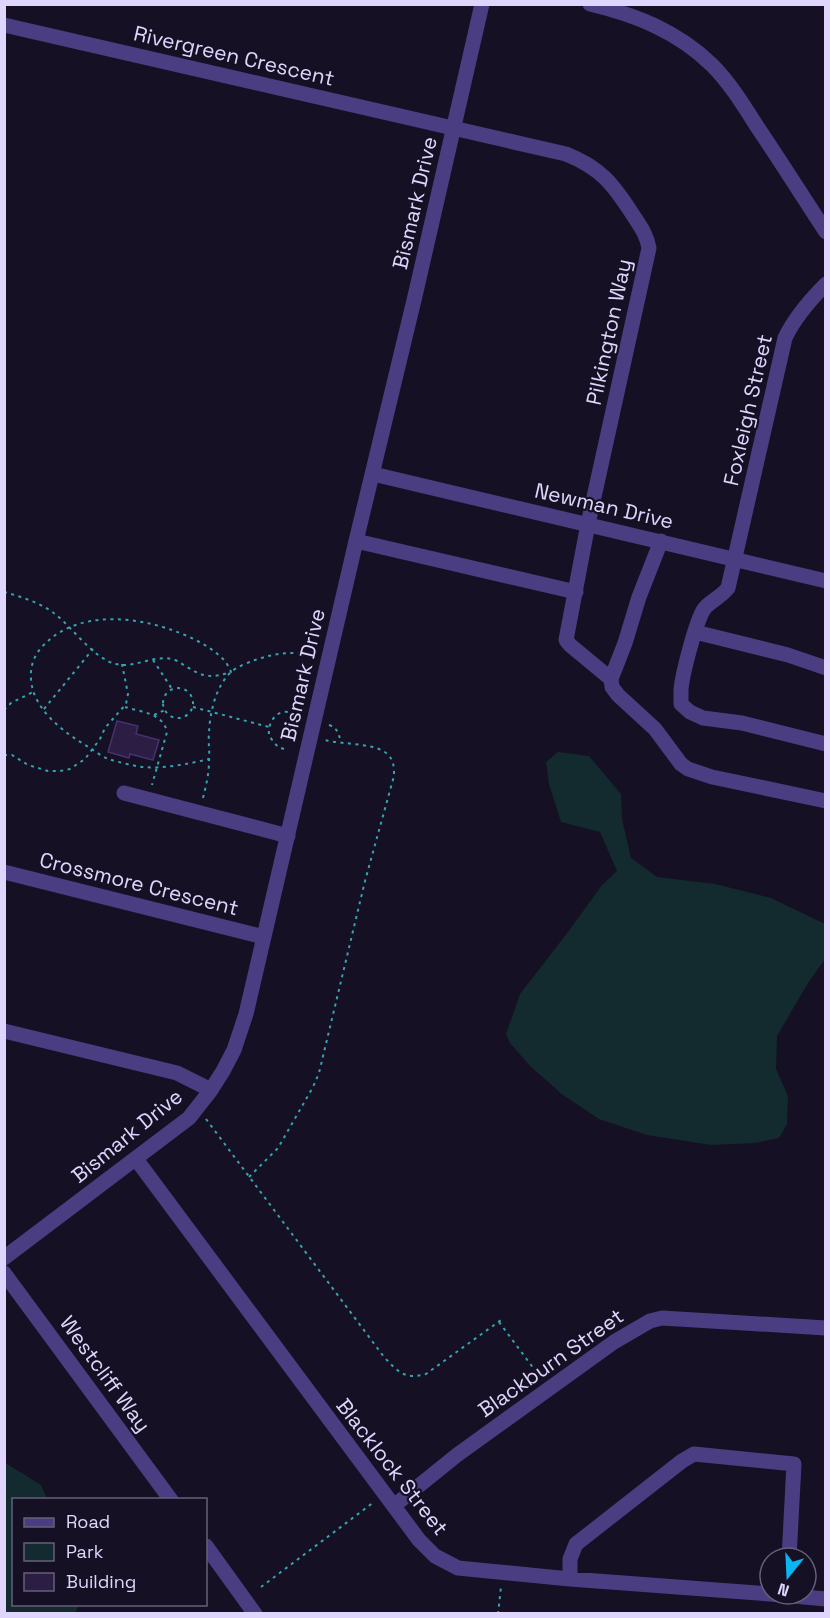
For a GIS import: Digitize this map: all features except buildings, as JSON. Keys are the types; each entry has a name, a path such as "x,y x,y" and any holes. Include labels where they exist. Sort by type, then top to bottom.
{"street":[{"name":"Bismark Drive","path":"4,1258 189,1118 211,1090 234,1050 246,1014 482,4"},
{"path":"590,4 647,21 677,39 712,65 740,100 825,232"},
{"name":"Rivergreen Crescent","path":"4,25 453,128"},
{"name":"Pilkington Way","path":"453,128 566,154 585,162 616,188 647,237 649,248 646,263 588,524 566,640 611,679"},
{"name":"Foxleigh Street","path":"825,284 791,324 785,338 728,588 722,596 705,608 695,632 681,689 681,704 690,712 703,718 742,723 825,744"},
{"name":"Newman Drive","path":"373,474 825,580"},
{"path":"356,541 576,592"},
{"path":"661,541 611,679 612,687 655,729 681,764 688,769 712,777 825,801"},
{"path":"695,632 788,655 825,668"},
{"path":"124,793 288,836"},
{"name":"Crossmore Crescent","path":"4,872 264,937"},
{"path":"4,1031 177,1073 211,1090"},
{"name":"Blacklock Street","path":"136,1159 419,1540 435,1556 458,1568 758,1593"},
{"name":"Westcliff Way","path":"4,1273 170,1498"},
{"name":"Blackburn Street","path":"390,1500 457,1455 614,1342 650,1321 662,1318 825,1328"},
{"path":"570,1579 570,1559 576,1544 694,1454 794,1464 790,1546"},
{"path":"207,1547 253,1613"}],"path":[{"path":"4,592 23,597 56,615 104,659 117,664 163,658 176,660 201,675 214,677 268,655 286,652 329,657"},
{"path":"209,759 177,766 142,767 105,757 72,738 54,722 33,692 32,665 36,654 47,642 68,627 113,619 163,626 186,635 224,660 231,672"},
{"path":"44,709 93,650"},
{"path":"153,660 172,689"},
{"path":"4,755 12,755 38,769 60,771 79,764 93,750 105,728 126,704 128,694 122,664"},
{"path":"200,813 208,776 211,712 222,683 231,672"},
{"path":"181,688 192,697 192,707 186,715 172,716 165,710 163,705 165,696 172,689 181,688"},
{"path":"4,710 11,703 33,692"},
{"path":"123,707 154,715 166,725 167,732 159,766 148,799"},
{"path":"192,707 269,727"},
{"path":"154,715 165,710"},
{"path":"285,749 272,742 268,736 269,727 275,717 282,712 302,715"},
{"path":"327,724 334,726 340,743"},
{"path":"249,1177 278,1148 314,1087 365,881 394,776 391,757 383,750 311,736"},
{"path":"197,1107 384,1357 397,1371 408,1376 426,1374 504,1318"},
{"path":"499,1322 549,1389"},
{"path":"261,1587 390,1500"},
{"path":"498,1614 502,1572"}],"green space":[{"path":"558,752 589,756 621,794 622,819 631,858 657,877 715,884 771,898 825,924 825,959 777,1036 776,1069 788,1096 787,1124 779,1138 755,1143 711,1145 647,1135 599,1119 563,1095 531,1067 510,1043 506,1034 520,994 602,885 617,871 600,832 561,822 549,784 546,762"},
{"path":"4,1462 41,1485 47,1498 12,1498 12,1606 78,1606 75,1613 5,1613"}]}
